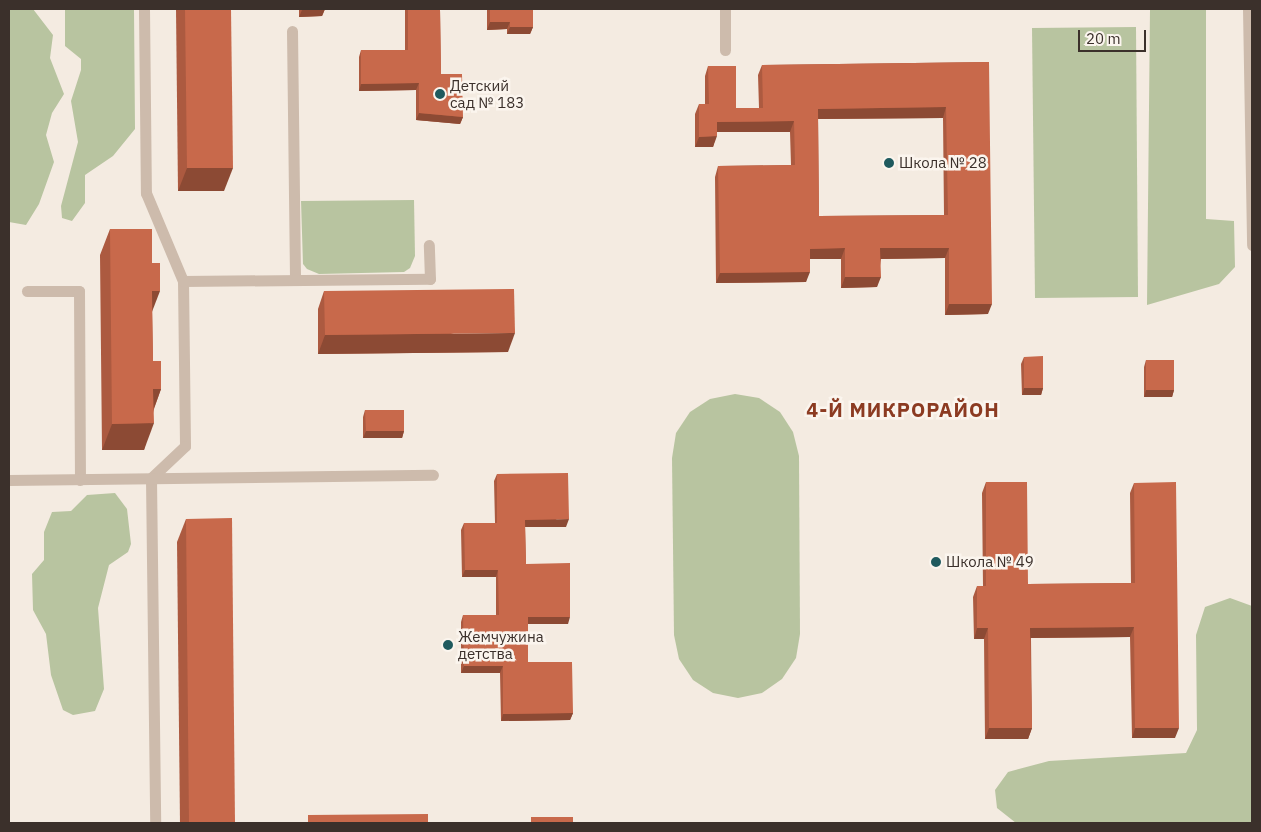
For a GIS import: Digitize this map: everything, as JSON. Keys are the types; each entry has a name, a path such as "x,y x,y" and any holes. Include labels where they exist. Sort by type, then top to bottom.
{"lane":[{"path":"144,9 146,193 183,282 185,446 152,478 155,823"},
{"path":"725,9 725,50"},
{"path":"1248,9 1252,245"},
{"path":"292,31 295,280"},
{"path":"183,282 430,279 429,245"},
{"path":"27,291 78,291 80,480"},
{"path":"9,480 433,475"}],"green space":[{"path":"9,9 33,9 53,35 50,58 64,94 52,113 46,135 54,162 39,204 26,225 9,222"},
{"path":"65,9 134,9 135,129 113,156 85,175 85,203 72,221 62,218 61,206 78,142 71,101 81,70 81,59 65,46"},
{"path":"1150,9 1206,9 1206,219 1234,221 1235,267 1219,284 1147,305"},
{"path":"1136,27 1138,297 1035,298 1032,28"},
{"path":"414,200 415,256 410,268 404,272 319,274 307,269 303,264 301,201"},
{"path":"735,394 759,398 780,412 793,432 799,456 800,634 796,658 782,679 762,693 738,698 713,693 693,680 679,659 674,635 672,458 676,433 690,412 710,399"},
{"path":"115,493 127,509 131,544 128,552 109,565 98,608 104,689 95,711 73,715 63,710 51,675 46,634 33,610 32,574 44,560 44,532 52,512 71,511 87,495"},
{"path":"1230,598 1252,606 1252,823 1016,823 997,808 995,790 1008,772 1049,761 1186,753 1197,730 1196,635 1205,607"}],"building":[{"path":"185,9 231,9 233,168 187,168"},
{"path":"408,9 440,9 441,74 462,74 463,117 419,113 419,83 361,84 361,50 408,50"},
{"path":"490,9 533,9 533,27 510,27 510,22 490,22"},
{"path":"989,62 992,304 949,304 949,248 880,248 881,277 845,277 845,248 810,249 810,272 720,273 718,166 795,165 794,121 717,122 717,136 699,137 699,104 709,104 708,66 736,66 736,108 763,108 762,65","holes":["946,107 948,215 819,216 818,109"]},
{"path":"110,229 152,229 152,263 160,263 160,291 152,291 153,361 161,361 161,389 153,389 154,423 112,424"},
{"path":"514,289 515,333 325,335 324,291"},
{"path":"1043,356 1043,388 1024,388 1024,357"},
{"path":"1146,360 1174,360 1174,390 1146,390"},
{"path":"365,410 404,410 404,431 366,431"},
{"path":"568,473 569,519 525,520 526,564 570,563 570,617 528,617 528,662 572,662 573,713 503,714 503,666 464,666 463,615 499,615 498,570 465,570 464,523 497,523 497,474"},
{"path":"986,482 1027,482 1028,584 1135,583 1134,483 1176,482 1179,728 1135,728 1134,627 1030,628 1032,728 989,728 988,628 977,628 977,586 986,586"},
{"path":"232,518 235,823 189,823 186,519"},
{"path":"428,814 428,823 308,823 308,815"},
{"path":"531,817 573,817 573,823 531,823"}],"place":[{"name":"Детский сад № 183","path":"440,94"},
{"name":"Школа № 28","path":"889,163"},
{"name":"Школа № 49","path":"936,562"},
{"name":"Жемчужина детства","path":"448,645"}],"district":[{"name":"4-Й МИКРОРАЙОН","path":"903,409"}]}
